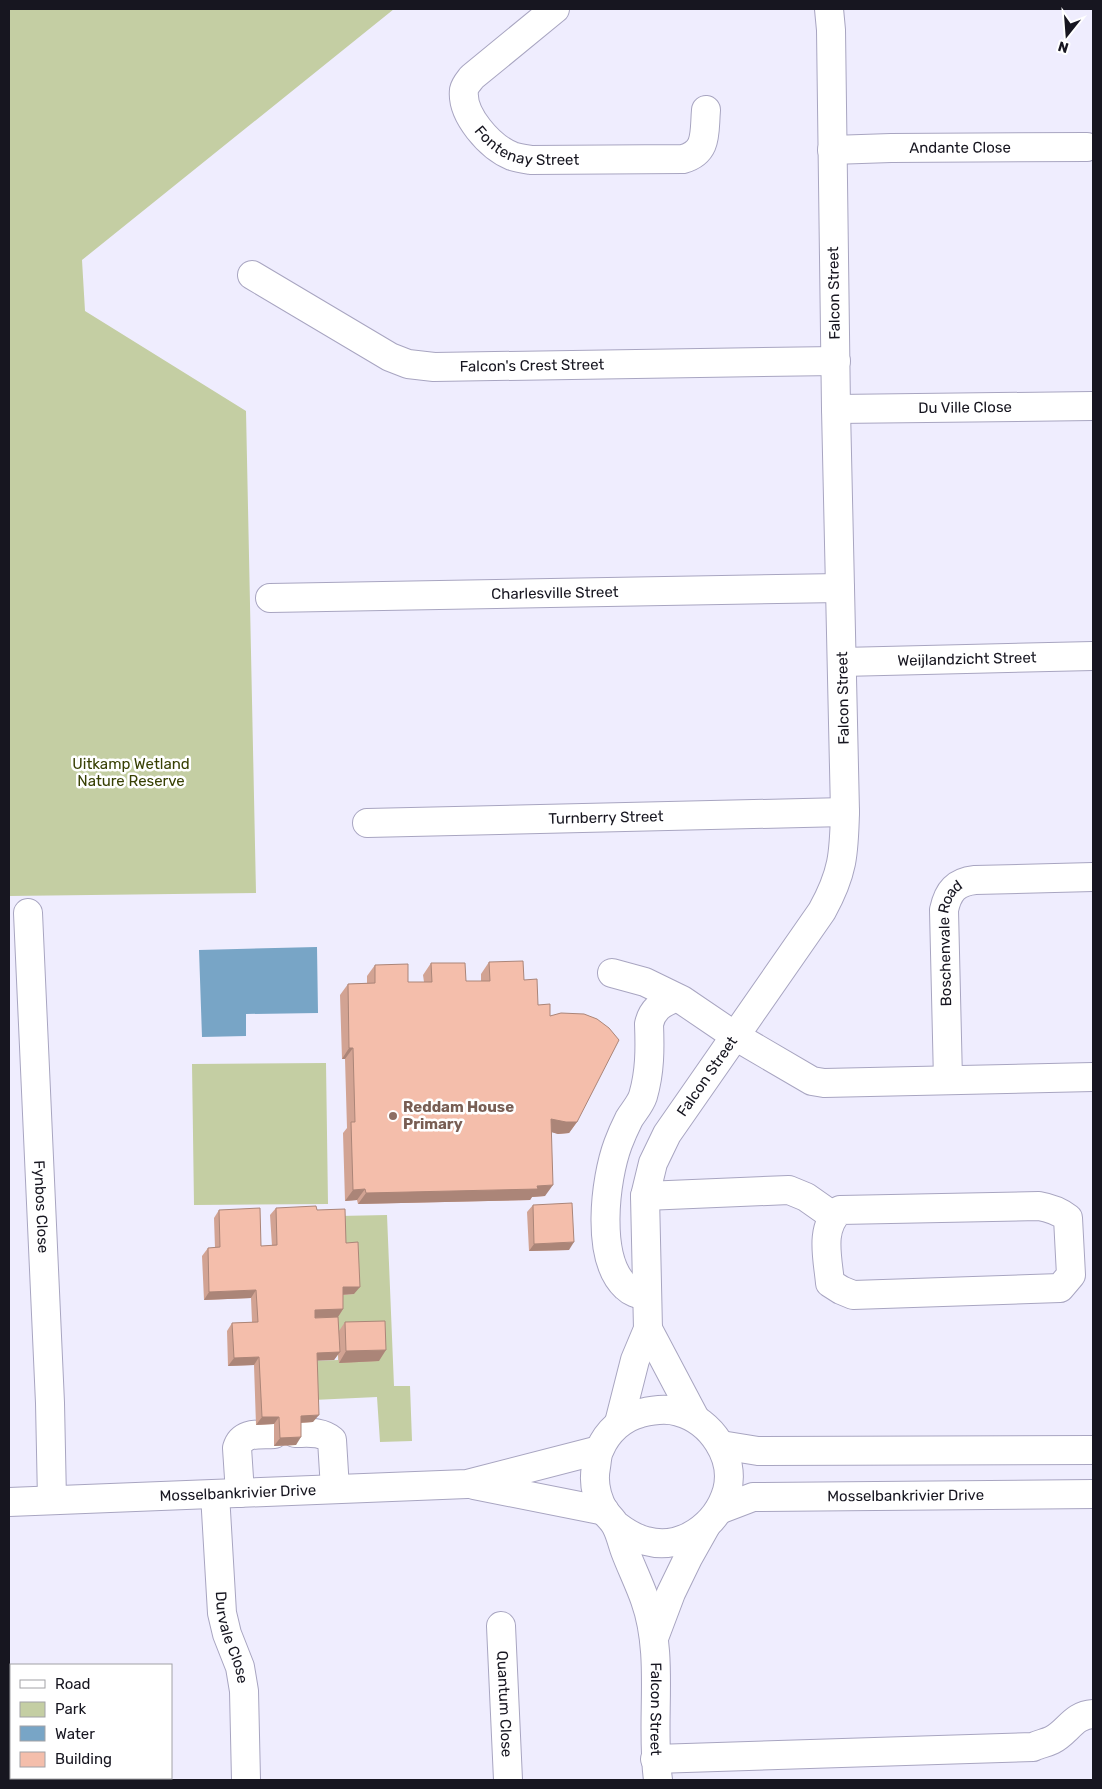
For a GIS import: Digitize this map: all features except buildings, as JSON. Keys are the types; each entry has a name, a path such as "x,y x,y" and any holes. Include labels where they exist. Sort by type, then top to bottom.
{"street":[{"name":"Fontenay Street","path":"555,9 472,77 464,88 469,115 480,130 497,147 512,156 531,160 683,159 692,156 700,150 704,138 706,110"},
{"name":"Falcon Street","path":"620,1423 635,1360 648,1329 645,1196 652,1163 659,1148 822,911 834,890 842,860 845,812 836,409 831,30 829,9"},
{"name":"Andante Close","path":"832,150 1087,147"},
{"name":"Falcon's Crest Street","path":"252,274 366,344 408,364 434,367 836,361"},
{"name":"Du Ville Close","path":"836,409 1093,406"},
{"name":"Charlesville Street","path":"270,598 840,588"},
{"name":"Weijlandzicht Street","path":"842,662 1093,656"},
{"name":"Turnberry Street","path":"367,823 845,812"},
{"name":"Boschenvale Road","path":"948,1080 944,910 946,899 952,889 959,884 976,880 1093,877"},
{"name":"Fynbos Close","path":"28,913 52,1500"},
{"path":"612,973 645,982 682,1000 735,1036 812,1080 824,1083 1093,1077"},
{"path":"647,1296 635,1293 626,1287 614,1270 607,1242 605,1202 612,1160 629,1120 642,1099 646,1084 649,1069 650,1018 659,1006 675,998"},
{"path":"645,1196 789,1190 806,1197 833,1216"},
{"path":"1050,1207 1060,1211 1068,1218 1071,1275 1060,1288 853,1295 830,1283 826,1234 833,1216 840,1210 1050,1207"},
{"name":"Falcon Street","path":"648,1329 695,1418"},
{"path":"658,1410 677,1411 695,1418 710,1430 721,1446 728,1467 727,1490 713,1518 688,1538 668,1543 647,1542 630,1536 610,1518 597,1494 594,1476 599,1450 606,1438 620,1423 638,1414 658,1410"},
{"name":"Durvale Close","path":"246,1780 244,1691 240,1668 227,1634 222,1613 228,1494 238,1442 248,1435 318,1432 327,1436 332,1440 335,1489"},
{"path":"721,1446 758,1451 997,1452 1093,1450"},
{"name":"Mosselbankrivier Drive","path":"9,1502 466,1484 599,1450"},
{"name":"Mosselbankrivier Drive","path":"466,1484 610,1518"},
{"name":"Mosselbankrivier Drive","path":"713,1518 753,1498 1093,1494"},
{"name":"Falcon Street","path":"610,1518 645,1601 654,1638 657,1770"},
{"name":"Falcon Street","path":"654,1638 671,1593 688,1558 713,1518"},
{"name":"Quantum Close","path":"501,1626 508,1780"},
{"path":"657,1770 1033,1747 1054,1740 1071,1724 1085,1715 1093,1714"}],"green space":[{"name":"Uitkamp Wetland Nature Reserve","path":"9,9 394,9 82,260 85,311 246,411 256,893 9,896"},
{"path":"326,1063 328,1204 194,1205 192,1064"},
{"path":"387,1215 394,1386 410,1386 412,1441 380,1442 377,1397 313,1400 311,1361 338,1360 337,1295 354,1294 341,1250 339,1216"}],"water":[{"path":"317,947 318,1013 246,1014 246,1036 202,1037 199,950"}],"place":[{"name":"Reddam House Primary","path":"393,1116"}]}
